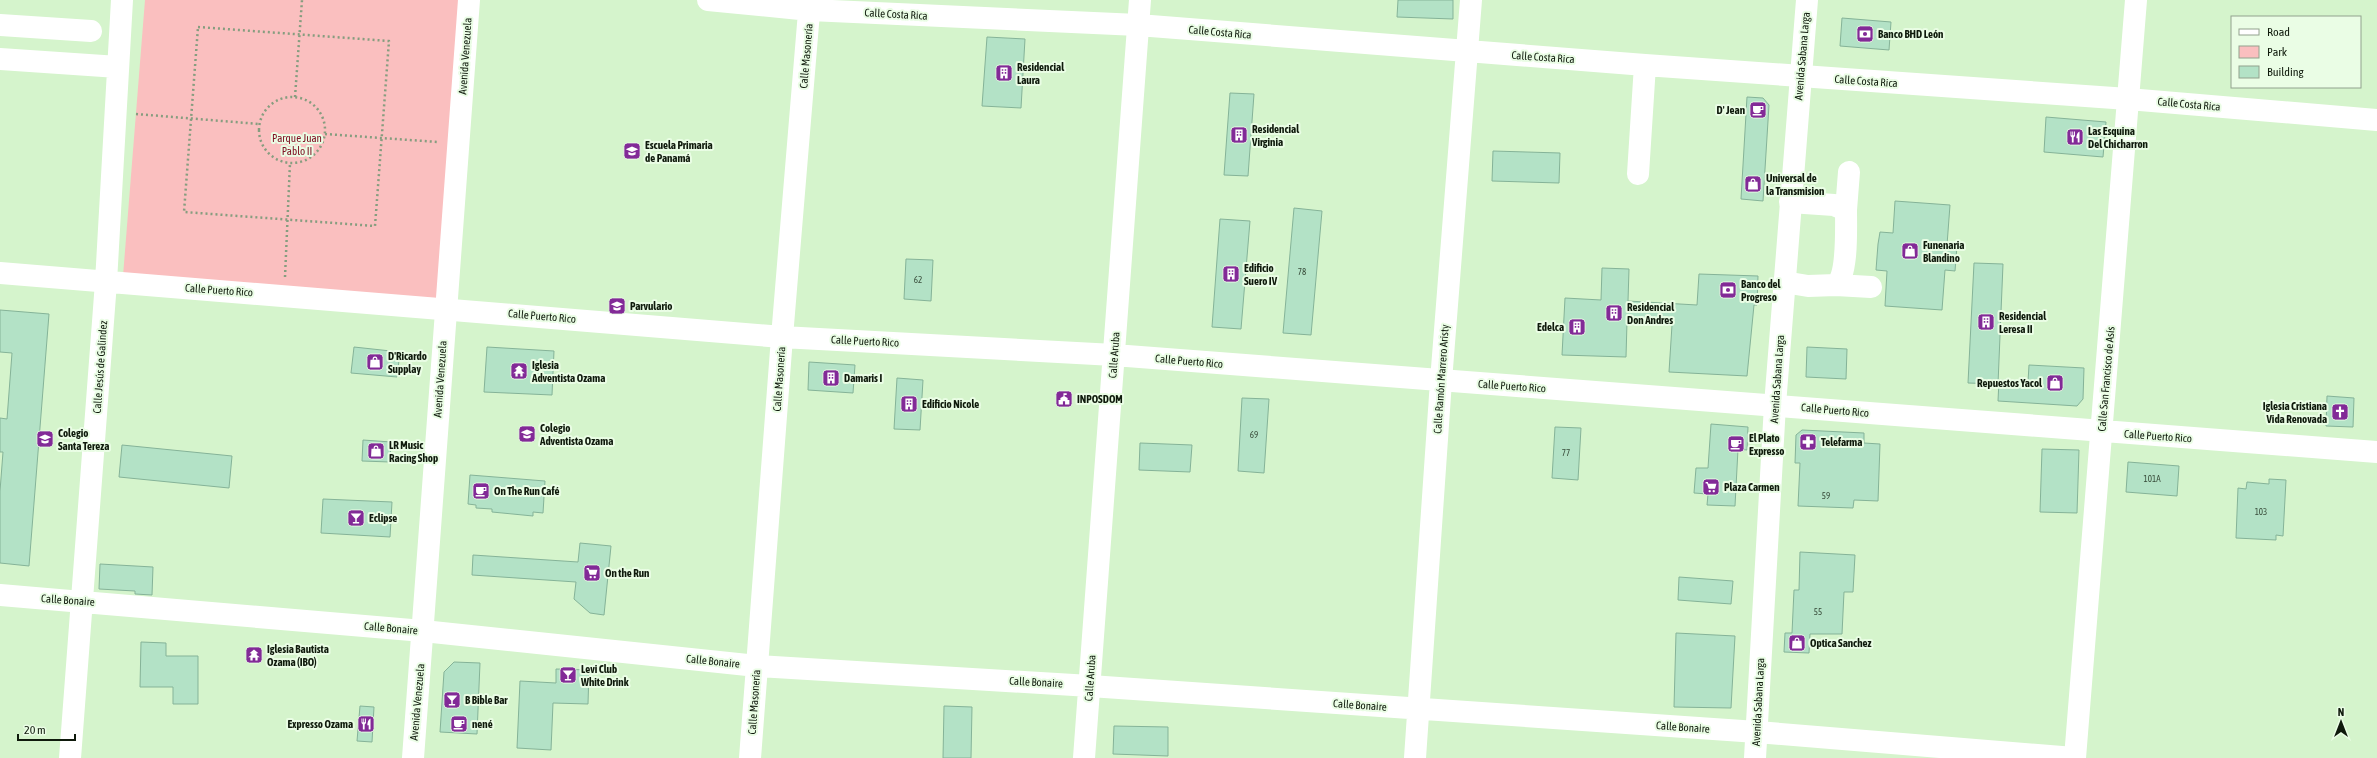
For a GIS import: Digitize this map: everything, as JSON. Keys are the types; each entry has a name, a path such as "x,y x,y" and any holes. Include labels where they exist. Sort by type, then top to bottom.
{"street":[{"name":"Calle Jesús de Galindez","path":"70,758 84,601 106,282 122,0"},
{"name":"Avenida Venezuela","path":"413,758 468,0"},
{"name":"Calle Costa Rica","path":"708,0 1138,25 1645,65 2128,99 2377,120"},
{"name":"Calle Aruba","path":"1084,758 1140,0"},
{"name":"Calle Ramón Marrero Aristy","path":"1416,758 1441,381 1471,0"},
{"name":"Avenida Sabana Larga","path":"1755,758 1775,405 1807,0"},
{"name":"Calle San Francisco de Asís","path":"2075,758 2136,0"},
{"name":"Calle Masonería","path":"750,758 782,337 810,5"},
{"path":"0,25 91,31"},
{"path":"0,59 118,67"},
{"path":"1638,174 1645,65"},
{"path":"1836,285 1842,276 1849,172"},
{"path":"1790,202 1834,205 1846,210"},
{"name":"Calle Puerto Rico","path":"0,273 445,308 782,337 1114,355 2377,452"},
{"path":"1784,282 1808,286 1836,285 1871,287"},
{"name":"Calle Bonaire","path":"0,595 423,631 757,666 1090,686 1757,732 2075,758"}],"path":[{"path":"295,97 302,0"},
{"path":"198,27 300,34 389,41 375,226 184,212 198,27"},
{"path":"295,97 314,106 321,114 325,134 317,152 309,158 290,163 280,161 265,149 260,140 259,124 269,106 277,100 295,97"},
{"path":"116,112 259,124"},
{"path":"325,134 458,143"},
{"path":"284,295 290,163"}],"green space":[{"name":"Parque Juan Pablo II","path":"145,0 461,0 438,299 123,276"}],"building":[{"path":"1398,0 1453,0 1453,19 1397,17"},
{"name":"Banco BHD León","path":"1842,18 1891,22 1889,50 1840,46"},
{"name":"Residencial Laura","path":"987,37 1025,39 1021,108 982,106"},
{"name":"Residencial Virginia","path":"1230,93 1254,94 1248,176 1224,175"},
{"path":"1747,97 1763,98 1769,105 1763,201 1741,199"},
{"name":"Las Esquina Del Chicharron","path":"2046,117 2106,122 2103,157 2044,152"},
{"path":"1493,151 1560,153 1559,183 1492,181"},
{"name":"Funenaria Blandino","path":"1895,201 1950,205 1947,245 1957,246 1955,271 1945,270 1942,310 1885,306 1887,271 1876,270 1878,244 1880,232 1893,233"},
{"path":"1294,208 1322,211 1311,335 1283,333"},
{"name":"Edificio Suero IV","path":"1220,219 1250,221 1241,329 1212,327"},
{"path":"906,259 933,260 931,301 904,299"},
{"name":"Residencial Leresa II","path":"1974,263 2003,264 1998,384 1968,383"},
{"path":"1602,268 1629,269 1628,301 1697,305 1699,274 1758,276 1757,305 1754,305 1747,376 1669,372 1672,325 1627,322 1626,357 1562,355 1565,298 1601,300"},
{"path":"0,310 49,314 29,566 0,563 0,491 3,452 0,452 0,418 7,419 12,353 0,352"},
{"name":"D'Ricardo Supplay","path":"354,347 400,352 397,377 351,373"},
{"name":"Iglesia Adventista Ozama","path":"487,347 554,351 552,395 484,392"},
{"path":"1807,347 1847,349 1846,379 1806,377"},
{"name":"Damaris I","path":"809,362 855,365 853,393 808,390"},
{"name":"Repuestos Yacol","path":"2029,365 2084,368 2083,399 2077,406 1998,401 1999,380 2028,382"},
{"name":"Edificio Nicole","path":"897,378 923,380 920,430 894,429"},
{"name":"Iglesia Cristiana Vida Renovada","path":"2327,396 2354,398 2353,427 2326,426"},
{"path":"1242,398 1269,399 1264,473 1238,471"},
{"path":"1711,424 1748,427 1747,450 1738,449 1735,506 1707,505 1708,494 1694,493 1696,468 1708,468"},
{"path":"1555,427 1581,428 1578,480 1552,478"},
{"path":"1802,430 1864,433 1864,443 1880,444 1878,501 1854,500 1853,508 1798,506 1800,463 1795,463 1796,435"},
{"name":"LR Music Racing Shop","path":"363,440 391,442 390,462 362,461"},
{"path":"1140,443 1192,445 1190,472 1139,470"},
{"path":"122,445 232,456 229,488 119,477"},
{"path":"2042,449 2079,450 2077,513 2040,512"},
{"path":"2128,462 2179,466 2177,496 2126,492"},
{"path":"470,475 545,481 543,513 533,512 533,516 492,512 492,509 476,508 476,505 468,504"},
{"path":"2269,479 2286,480 2283,536 2276,535 2276,540 2236,538 2238,488 2246,489 2247,482 2269,484"},
{"name":"Eclipse","path":"323,499 392,502 390,537 321,533"},
{"path":"580,543 611,546 604,615 590,613 574,599 576,582 472,575 473,555 578,562"},
{"path":"1800,552 1855,555 1853,592 1844,592 1842,634 1810,634 1809,653 1784,652 1785,633 1792,633 1794,590 1799,590"},
{"path":"100,564 153,567 152,595 135,594 135,591 99,589"},
{"path":"1679,577 1733,581 1731,604 1678,600"},
{"path":"1676,633 1735,636 1731,708 1674,707"},
{"path":"141,642 166,643 166,656 198,656 198,704 173,704 173,687 140,687"},
{"path":"454,662 480,663 477,734 440,732 444,672"},
{"path":"556,669 589,670 588,704 553,703 551,750 517,748 520,681 556,683"},
{"name":"Expresso Ozama","path":"360,706 374,707 372,742 357,741"},
{"path":"944,706 972,707 971,758 943,758"},
{"path":"1114,726 1168,727 1168,756 1113,754"}],"place":[{"name":"Banco BHD León","path":"1865,34"},
{"name":"Residencial Laura","path":"1004,73"},
{"name":"D' Jean","path":"1758,110"},
{"name":"Residencial Virginia","path":"1239,135"},
{"name":"Las Esquina Del Chicharron","path":"2075,137"},
{"name":"Escuela Primaria de Panamá","path":"632,151"},
{"name":"Universal de la Transmision","path":"1753,184"},
{"name":"Funenaria Blandino","path":"1910,251"},
{"name":"Edificio Suero IV","path":"1231,274"},
{"name":"Banco del Progreso","path":"1728,290"},
{"name":"Parvulario","path":"617,306"},
{"name":"Residencial Don Andres","path":"1614,313"},
{"name":"Residencial Leresa II","path":"1986,322"},
{"name":"Edelca","path":"1577,327"},
{"name":"D'Ricardo Supplay","path":"375,362"},
{"name":"Iglesia Adventista Ozama","path":"519,371"},
{"name":"Damaris I","path":"831,378"},
{"name":"Repuestos Yacol","path":"2055,383"},
{"name":"INPOSDOM","path":"1064,399"},
{"name":"Edificio Nicole","path":"909,404"},
{"name":"Iglesia Cristiana Vida Renovada","path":"2340,412"},
{"name":"Colegio Adventista Ozama","path":"527,434"},
{"name":"Colegio Santa Tereza","path":"45,439"},
{"name":"Telefarma","path":"1808,442"},
{"name":"El Plato Expresso","path":"1736,444"},
{"name":"LR Music Racing Shop","path":"376,451"},
{"name":"Plaza Carmen","path":"1711,487"},
{"name":"On The Run Café","path":"481,491"},
{"name":"Eclipse","path":"356,518"},
{"name":"On the Run","path":"592,573"},
{"name":"Optica Sanchez","path":"1797,643"},
{"name":"Iglesia Bautista Ozama (IBO)","path":"254,655"},
{"name":"Levi Club White Drink","path":"568,675"},
{"name":"B Bible Bar","path":"452,700"},
{"name":"Expresso Ozama","path":"366,724"},
{"name":"nené","path":"459,724"}]}
